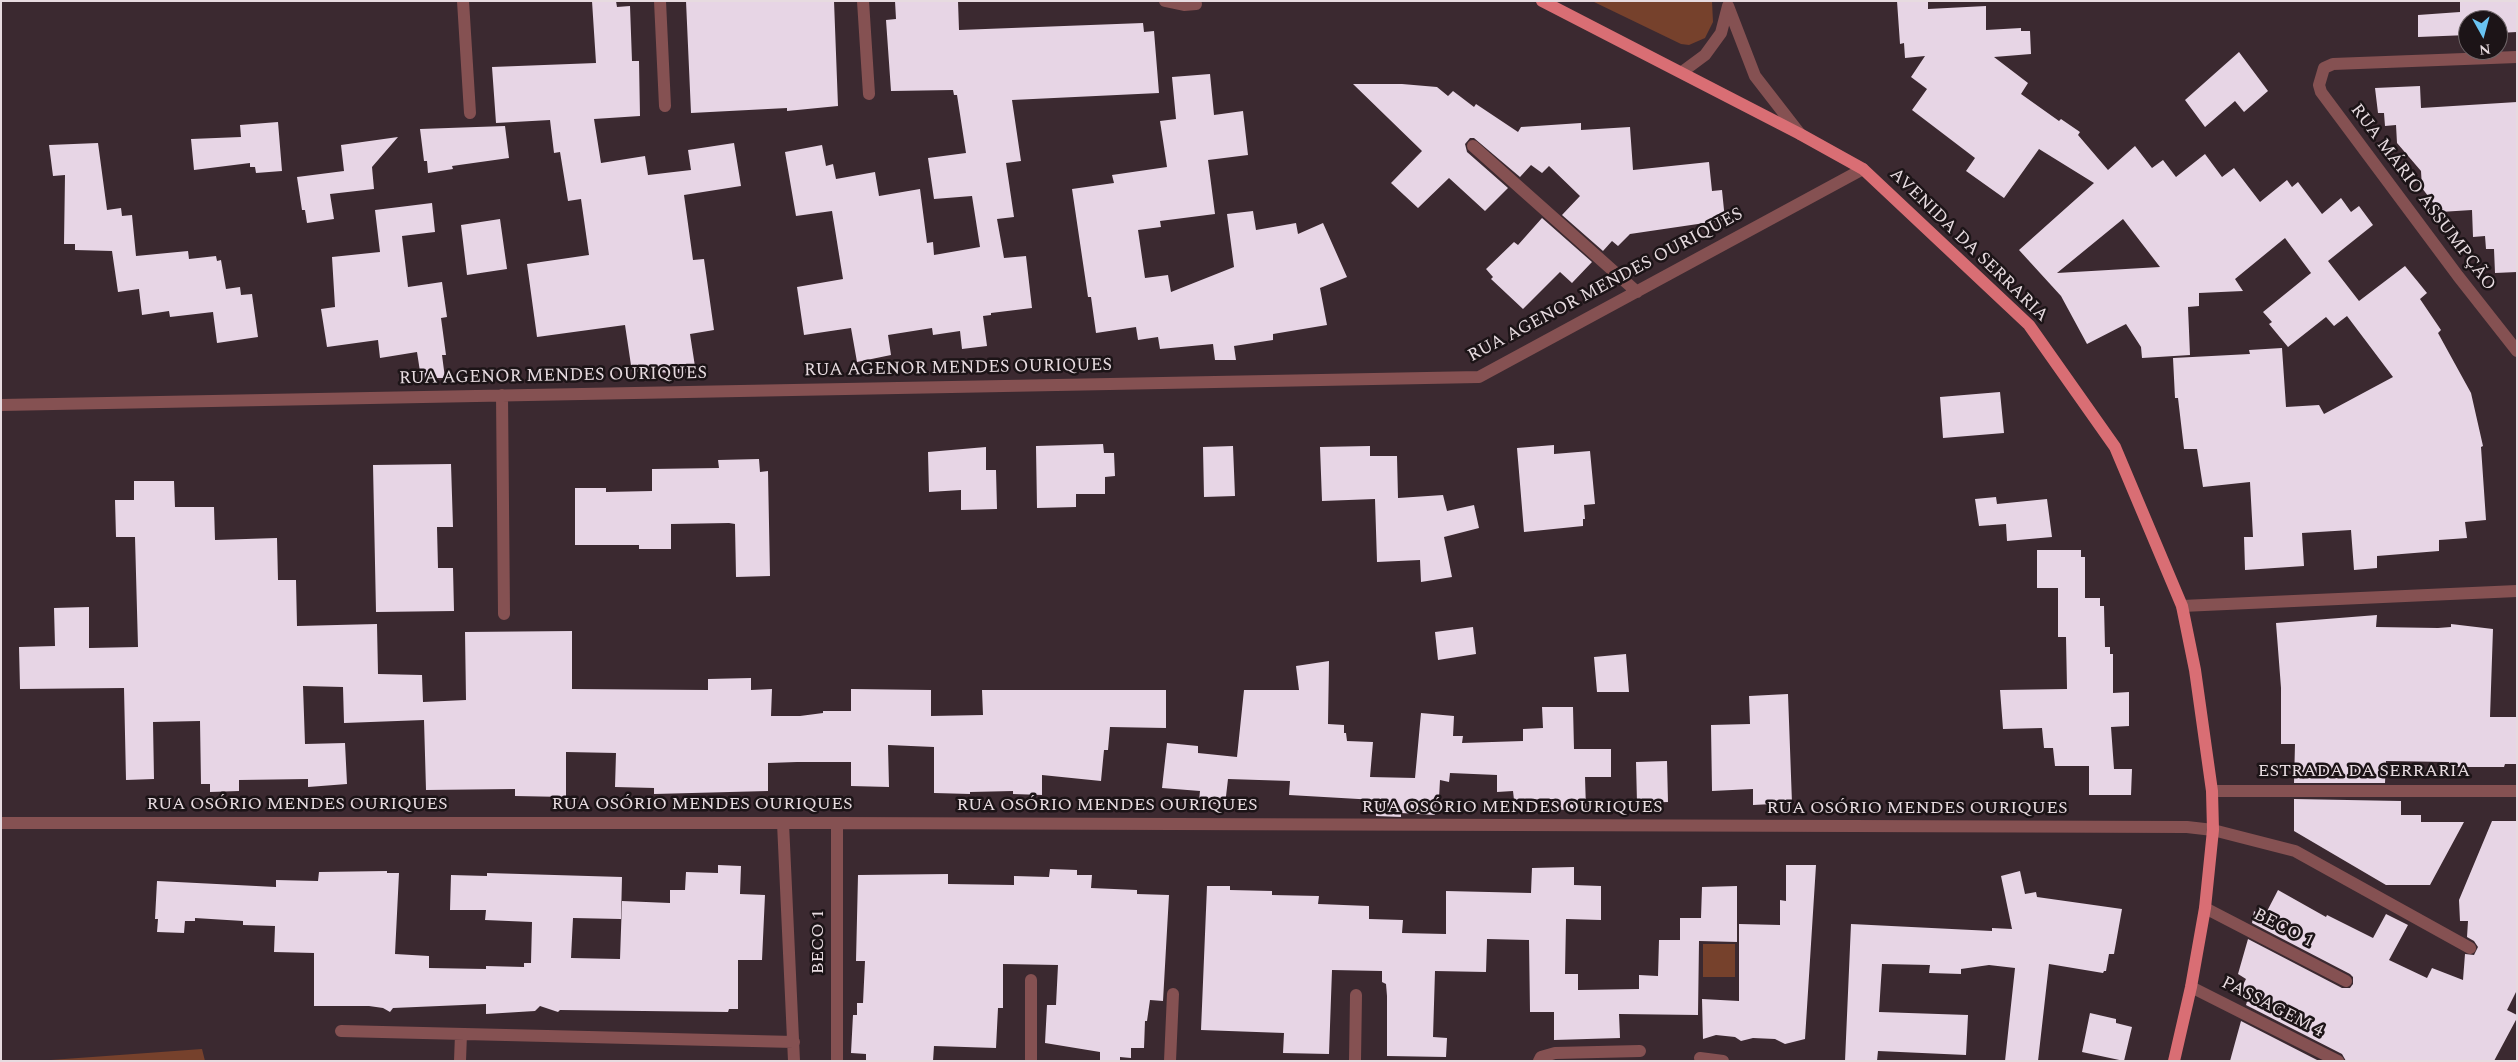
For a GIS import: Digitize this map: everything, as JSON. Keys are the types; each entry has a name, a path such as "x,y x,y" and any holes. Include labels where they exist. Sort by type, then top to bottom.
{"main road":[{"name":"AVENIDA DA SERRARIA","path":"1542,1 1682,72 1863,169 2029,325 2115,447 2182,606 2195,670 2212,791 2213,830 2205,908 2191,987 2174,1061"}],"street":[{"path":"463,1 470,113"},
{"path":"660,1 665,106"},
{"path":"863,1 869,94"},
{"path":"1165,1 1184,5 1196,4"},
{"path":"1682,72 1705,55 1721,33 1728,4"},
{"path":"1728,4 1755,76 1800,134"},
{"name":"RUA MÁRIO ASSUMPÇÃO","path":"2517,57 2333,64 2324,68 2320,76 2321,92 2517,352"},
{"path":"1473,146 1637,292"},
{"name":"RUA AGENOR MENDES OURIQUES","path":"1,405 1479,377 1863,169"},
{"path":"502,396 504,614"},
{"path":"2182,606 2517,591"},
{"name":"ESTRADA DA SERRARIA","path":"2212,791 2517,791"},
{"path":"783,822 794,1061"},
{"name":"RUA OSÓRIO MENDES OURIQUES","path":"1,823 783,822 2187,827 2213,830 2295,851 2470,948"},
{"name":"BECO 1","path":"837,823 837,1061"},
{"name":"BECO 1","path":"2205,908 2346,981"},
{"path":"1031,980 1031,1061"},
{"name":"PASSAGEM 4","path":"2191,987 2338,1061"},
{"path":"1170,1061 1173,994"},
{"path":"1355,1061 1356,995"},
{"path":"341,1031 794,1042"},
{"path":"460,1034 460,1061"},
{"path":"1539,1061 1540,1057 1556,1053 1640,1051"},
{"path":"1700,1058 1723,1061"}],"shaded area":[{"path":"1592,1 1712,1 1713,22 1705,38 1689,45 1681,44"},
{"path":"1703,944 1735,944 1735,977 1703,977"},
{"path":"202,1049 205,1061 37,1061"}],"building":[{"path":"592,1 616,1 617,7 630,6 632,61 639,61 640,116 594,119 601,163 645,156 648,175 691,170 688,150 734,143 741,186 684,195 693,260 704,259 714,330 690,334 696,373 632,372 625,325 537,337 527,264 589,255 581,199 568,201 560,152 554,153 550,120 496,123 492,67 596,63"},
{"path":"686,1 834,1 838,106 787,111 787,108 691,113"},
{"path":"895,1 958,1 959,30 1143,23 1144,32 1154,31 1159,93 1012,100 1021,161 1006,163 1014,217 997,219 1004,258 1026,256 1032,308 991,313 991,315 983,316 987,346 962,349 960,331 933,335 932,328 888,335 891,355 857,362 851,328 804,335 797,287 843,279 832,211 796,216 785,152 822,145 826,166 833,164 836,179 875,172 879,196 920,189 927,243 933,242 934,255 980,247 972,196 934,199 928,158 966,153 957,95 954,95 953,90 891,91 886,20 896,19"},
{"path":"1897,1 1928,1 1928,9 1986,6 1986,30 2021,28 2021,31 2030,31 2031,54 1994,57 2028,83 2021,94 2059,121 2061,119 2080,132 2078,135 2108,170 2135,146 2152,168 2163,160 2176,177 2205,154 2222,177 2234,168 2260,202 2287,180 2292,187 2298,182 2322,214 2341,198 2351,212 2359,206 2373,225 2328,261 2359,301 2405,266 2427,293 2420,299 2441,330 2438,333 2471,393 2483,446 2481,447 2486,520 2465,522 2467,538 2439,540 2439,551 2377,556 2377,568 2354,570 2351,530 2302,533 2304,566 2245,570 2244,537 2253,537 2250,482 2203,487 2197,449 2184,449 2178,398 2175,398 2173,358 2250,354 2249,350 2282,348 2286,407 2319,405 2324,414 2393,377 2347,316 2334,326 2326,317 2288,347 2269,324 2272,322 2263,312 2311,273 2285,238 2235,279 2243,291 2199,293 2199,306 2188,307 2190,355 2142,358 2141,347 2126,324 2087,344 2061,296 2019,250 2094,183 2039,149 2004,198 1966,171 1975,158 1912,110 1927,89 1911,77 1925,56 1905,58 1904,43 1900,44","holes":["2123,219 2160,267 2057,273"]},
{"path":"2460,1 2517,1 2517,32 2508,32 2508,10 2460,10"},
{"path":"2458,12 2458,35 2418,37 2418,15"},
{"path":"2239,52 2268,91 2244,112 2235,101 2205,127 2185,100"},
{"path":"1210,74 1214,115 1243,111 1248,155 1208,160 1215,214 1160,221 1161,227 1138,230 1145,278 1168,275 1171,292 1234,267 1227,214 1253,211 1256,230 1296,223 1298,234 1323,223 1347,277 1320,288 1327,325 1273,334 1273,340 1234,346 1236,360 1215,360 1213,344 1160,349 1158,337 1138,340 1136,327 1096,333 1091,297 1088,297 1072,189 1114,183 1112,175 1167,167 1160,121 1176,119 1172,77"},
{"path":"1353,84 1402,84 1437,87 1448,96 1453,91 1474,107 1476,104 1518,132 1521,127 1581,123 1581,130 1630,127 1633,170 1709,162 1712,191 1722,190 1725,220 1630,234 1618,246 1612,241 1603,251 1562,215 1580,196 1549,166 1542,173 1531,165 1520,177 1474,138 1470,138 1465,144 1467,152 1508,188 1485,211 1449,178 1418,208 1391,183 1422,151"},
{"path":"2420,86 2421,108 2517,102 2517,272 2495,273 2494,249 2486,249 2485,236 2473,237 2472,210 2440,212 2422,188 2421,171 2397,143 2396,125 2385,126 2384,113 2378,113 2375,88"},
{"path":"278,122 282,171 256,173 255,167 250,167 250,163 194,170 191,139 241,137 240,125"},
{"path":"505,126 509,158 452,166 453,169 428,173 427,161 424,161 420,129"},
{"path":"398,137 372,167 374,189 330,194 334,219 307,223 305,210 302,210 297,177 344,171 341,145"},
{"path":"98,143 107,210 121,208 122,216 132,215 136,256 188,251 189,259 216,256 217,261 221,260 226,289 240,287 241,295 252,294 258,337 217,343 213,312 170,317 169,311 142,315 139,289 118,292 112,251 75,250 75,244 64,244 65,175 53,176 49,145"},
{"path":"432,203 435,232 402,236 408,287 442,282 447,317 441,318 446,355 442,355 445,378 421,378 417,352 380,358 378,340 327,347 321,309 335,307 332,257 380,252 375,210"},
{"path":"1542,218 1592,262 1572,283 1560,272 1523,309 1491,279 1493,277 1486,269 1514,242 1518,245"},
{"path":"500,219 507,269 467,275 461,225"},
{"path":"2000,392 2004,433 1943,438 1940,397"},
{"path":"1103,444 1104,453 1114,453 1115,476 1105,477 1105,494 1076,494 1076,507 1037,508 1036,446"},
{"path":"1554,445 1554,454 1590,451 1595,504 1584,505 1585,519 1583,519 1583,526 1524,532 1517,448"},
{"path":"1233,446 1235,496 1204,497 1203,447"},
{"path":"1370,446 1370,456 1397,456 1398,498 1443,495 1447,511 1474,505 1479,528 1444,537 1452,577 1421,582 1420,560 1377,562 1375,499 1322,501 1320,447"},
{"path":"986,447 986,470 996,470 997,509 961,510 961,490 929,492 928,452"},
{"path":"759,459 760,472 768,471 770,576 736,577 735,524 729,523 671,524 671,549 639,549 639,545 575,545 575,488 606,488 606,492 652,491 652,469 719,468 718,460"},
{"path":"451,464 453,527 437,527 438,568 453,568 454,611 376,612 373,465"},
{"path":"134,481 174,481 175,507 214,507 215,540 277,538 278,580 296,580 297,626 377,624 378,674 422,675 423,702 466,700 465,632 572,631 572,689 708,690 708,679 751,678 751,690 772,689 771,716 800,716 823,713 823,711 851,711 851,689 931,690 931,716 983,715 982,690 1166,690 1166,728 1110,727 1108,750 1104,750 1101,781 1042,775 1042,795 1013,794 1013,791 970,792 970,794 934,793 934,747 888,745 889,787 851,786 851,762 797,762 768,763 768,791 654,794 654,788 615,787 616,753 566,752 566,797 515,796 515,789 426,790 424,720 344,723 343,687 303,686 305,744 345,743 347,784 308,787 308,779 239,780 239,791 210,792 210,784 201,784 200,721 153,722 154,779 126,780 124,688 20,689 19,647 55,646 54,608 89,607 89,648 138,647 135,537 116,537 115,500 134,500"},
{"path":"1996,497 1997,504 2047,499 2052,537 2007,541 2006,524 1979,526 1975,499"},
{"path":"2037,550 2081,550 2081,557 2085,557 2085,598 2100,598 2100,606 2104,606 2105,647 2110,647 2110,654 2113,654 2113,693 2129,692 2129,726 2111,727 2114,769 2132,769 2131,795 2089,795 2089,766 2055,766 2053,748 2044,748 2042,728 2003,729 2000,690 2067,689 2066,637 2058,637 2058,588 2037,588"},
{"path":"2377,615 2376,627 2438,628 2451,627 2451,624 2493,629 2490,717 2517,717 2517,764 2505,764 2504,767 2449,767 2449,762 2386,761 2385,783 2294,783 2295,744 2281,744 2281,688 2276,623"},
{"path":"1473,627 1476,654 1438,660 1435,632"},
{"path":"1626,654 1629,692 1597,692 1594,657"},
{"path":"1329,661 1328,724 1344,725 1347,741 1373,742 1370,777 1415,778 1421,713 1454,716 1453,736 1463,736 1462,743 1523,741 1523,729 1543,728 1542,707 1573,707 1574,749 1611,749 1611,777 1585,777 1586,809 1554,810 1553,799 1514,800 1513,791 1497,792 1497,775 1450,773 1449,782 1440,780 1439,798 1436,798 1435,815 1401,813 1401,817 1376,816 1376,800 1289,795 1290,781 1228,779 1225,805 1199,802 1200,791 1162,788 1167,743 1198,746 1198,753 1237,757 1244,690 1299,690 1296,666"},
{"path":"1788,694 1792,803 1753,805 1753,789 1712,791 1711,725 1750,724 1749,696"},
{"path":"1667,761 1668,802 1637,803 1636,762"},
{"path":"2294,799 2401,801 2401,815 2421,815 2421,822 2464,822 2430,885 2386,885 2294,831"},
{"path":"2492,821 2517,821 2517,990 2507,1010 2517,1015 2517,1018 2494,1061 2346,1061 2342,1054 2246,1005 2248,998 2239,993 2246,979 2238,974 2248,939 2342,988 2350,988 2353,984 2353,977 2350,974 2252,923 2254,911 2264,917 2278,890 2326,917 2327,915 2373,938 2386,914 2408,925 2389,960 2427,978 2432,968 2463,980 2465,954 2474,955 2478,947 2474,941 2467,937 2468,921 2460,921 2459,900"},
{"path":"718,865 741,866 740,894 765,895 762,960 738,960 738,1009 729,1009 728,1012 560,1010 558,1012 540,1006 535,1011 486,1014 486,1004 393,1008 390,1012 383,1008 369,1006 314,1006 314,953 274,952 275,926 243,925 243,921 195,918 195,921 185,921 184,933 157,932 158,919 155,919 157,881 276,887 276,880 318,881 319,872 387,871 387,873 399,873 395,954 429,956 429,968 486,969 486,966 524,967 524,963 531,963 532,922 485,920 486,910 450,910 451,875 487,876 487,873 622,877 621,919 573,918 571,958 620,959 622,901 670,903 670,890 685,890 686,872 718,873"},
{"path":"1786,865 1816,865 1805,1039 1785,1044 1775,1039 1753,1038 1741,1041 1735,1037 1716,1035 1703,1039 1702,999 1739,1001 1739,924 1780,925 1780,900 1786,901"},
{"path":"1574,867 1574,885 1601,886 1601,920 1566,919 1565,974 1578,974 1578,990 1639,989 1639,975 1658,976 1659,940 1680,940 1680,918 1701,918 1702,887 1737,886 1737,942 1699,941 1698,1015 1619,1014 1620,1038 1554,1040 1554,1012 1530,1012 1529,940 1487,939 1486,972 1435,971 1433,1037 1447,1038 1446,1057 1387,1056 1387,996 1386,984 1382,982 1382,971 1332,970 1329,1054 1283,1053 1284,1033 1201,1030 1207,886 1230,886 1230,890 1272,891 1272,895 1319,896 1318,904 1369,906 1369,919 1403,920 1402,933 1446,934 1446,891 1531,893 1532,868"},
{"path":"1050,869 1077,870 1077,875 1092,875 1091,888 1137,890 1137,894 1169,895 1163,1001 1150,1000 1147,1021 1145,1021 1144,1048 1131,1048 1131,1058 1120,1057 1120,1061 1100,1061 1100,1052 1045,1043 1047,1005 1056,1005 1058,965 1003,964 1003,1008 998,1008 996,1048 934,1046 933,1061 866,1061 866,1054 851,1053 853,1015 857,1015 857,1003 863,1003 865,961 856,961 858,875 948,874 948,884 1014,885 1014,876 1049,877"},
{"path":"2020,871 2025,894 2036,892 2037,897 2122,909 2114,954 2109,954 2106,971 2103,973 2049,964 2038,1061 2005,1061 2015,968 1989,965 1961,969 1961,974 1929,973 1930,965 1882,964 1879,1012 1968,1015 1966,1055 1878,1051 1877,1061 1845,1061 1851,924 1992,931 1992,928 2012,929 2001,876"},
{"path":"2090,1013 2116,1019 2116,1023 2132,1027 2124,1061 2082,1052"},
{"path":"2241,1021 2319,1061 2230,1061"}]}
